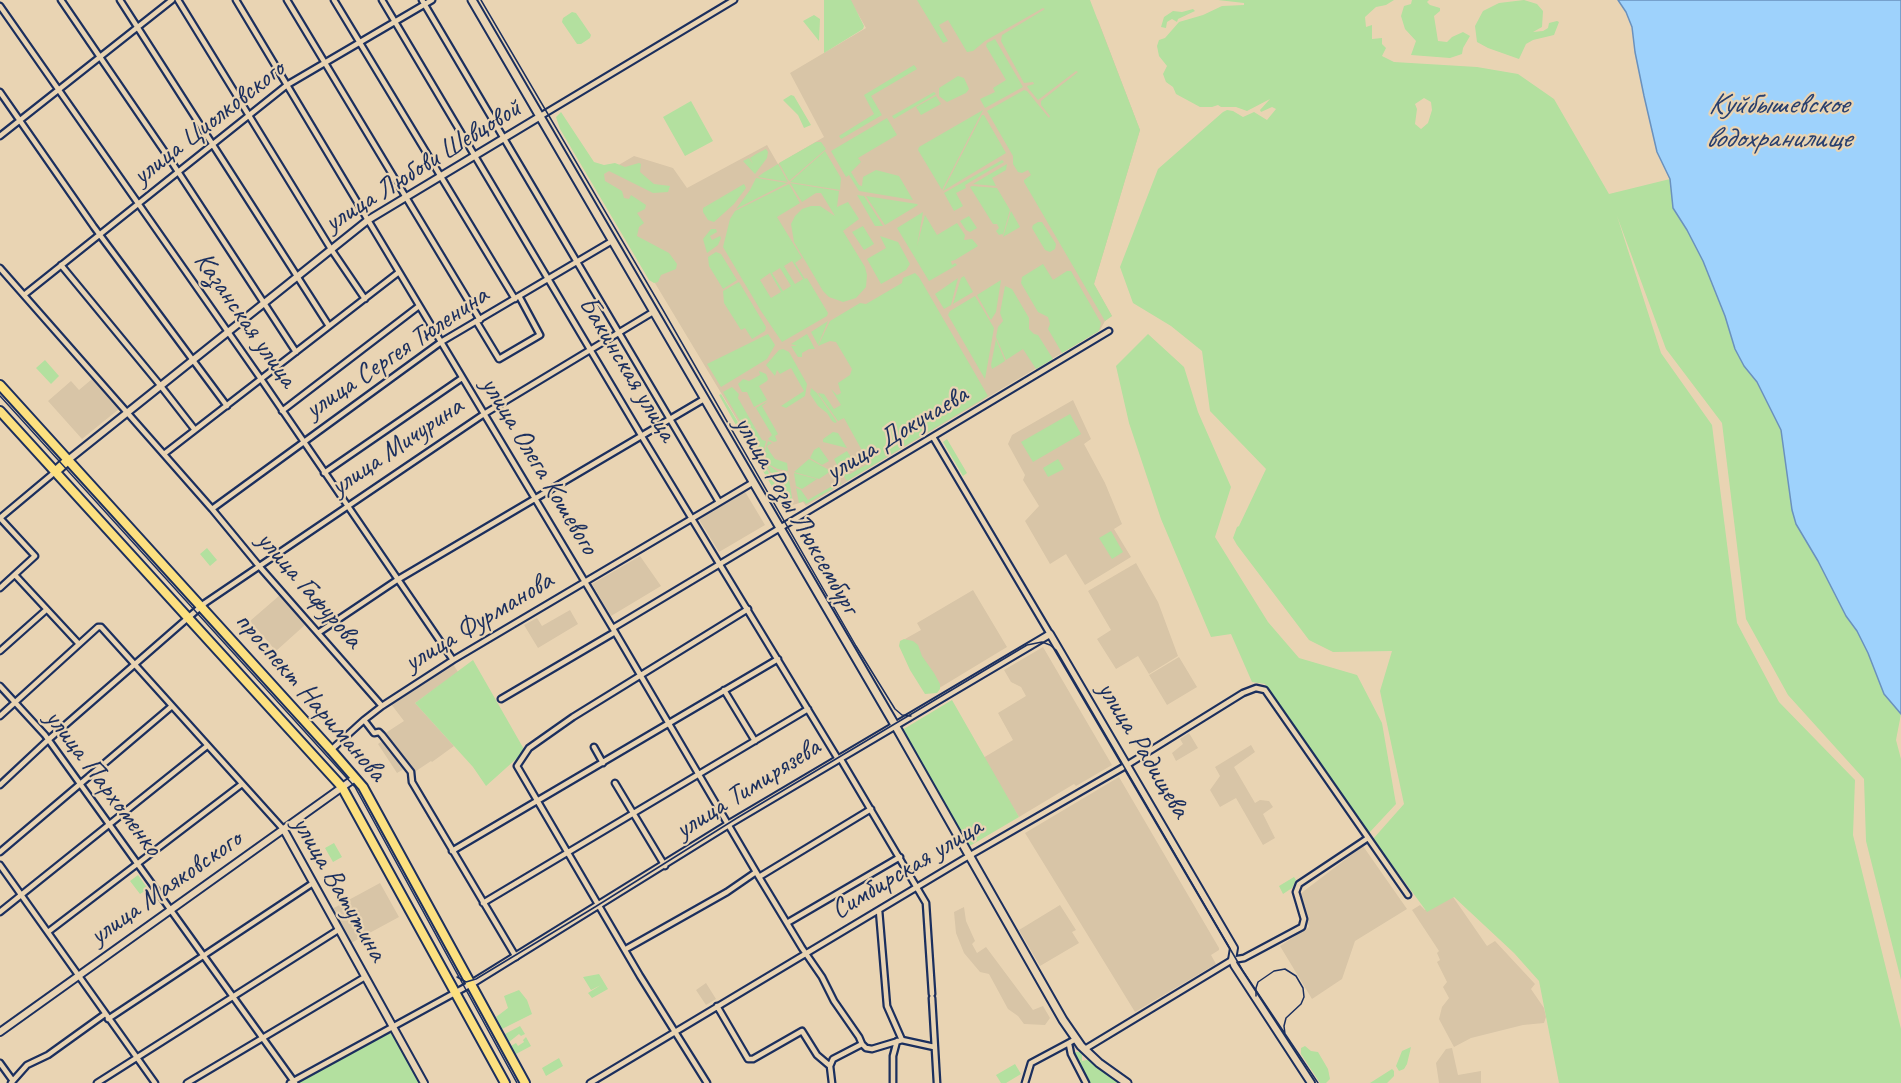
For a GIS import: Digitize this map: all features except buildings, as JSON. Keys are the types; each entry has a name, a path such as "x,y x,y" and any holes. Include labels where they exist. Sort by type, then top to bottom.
{"main road":[{"name":"улица Розы Люксембург","path":"472,0 895,725 1073,1042 1127,1083"},
{"name":"проспект Нариманова","path":"0,385 355,777 378,814 525,1083"},
{"name":"проспект Нариманова","path":"0,411 342,788 505,1083"},
{"path":"55,472 68,460"}],"street":[{"path":"61,0 178,172 296,352"},
{"path":"120,0 329,326"},
{"path":"0,136 172,0"},
{"path":"178,0 331,249 365,299"},
{"name":"улица Олега Кошевого","path":"236,0 536,499 758,875 862,1044"},
{"path":"287,0 499,359 540,335 440,176 334,0"},
{"name":"Бакинская улица","path":"382,0 641,435 918,886 927,906 937,1083"},
{"name":"улица Циолковского","path":"24,295 287,85 395,22 423,2 432,0"},
{"name":"улица Любови Шевцовой","path":"68,460 368,220 734,0"},
{"path":"423,2 719,502"},
{"name":"Казанская улица","path":"0,6 261,379 453,660"},
{"path":"0,92 99,235 227,406"},
{"name":"улица Сергея Тюленина","path":"212,508 441,342 612,242"},
{"path":"61,265 195,430"},
{"name":"улица Гафурова","path":"0,268 212,508 259,566 382,706"},
{"path":"164,454 399,272"},
{"path":"282,411 419,306"},
{"name":"улица Мичурина","path":"0,784 201,606 484,414 653,312"},
{"name":"улица Докучаева","path":"501,699 1109,331"},
{"path":"324,473 462,378"},
{"path":"318,633 398,580 704,399"},
{"name":"улица Радищева","path":"933,437 1234,948 1232,960 1311,1083"},
{"path":"0,588 35,556 0,518 55,472"},
{"name":"улица Фурманова","path":"382,706 453,660 753,483"},
{"path":"0,716 79,644 15,575"},
{"path":"0,651 46,609"},
{"path":"706,1083 517,766 538,741 573,717 748,609"},
{"name":"улица Ватутина","path":"79,644 99,626 284,830 424,1083"},
{"name":"улица Тимирязева","path":"471,984 665,866 729,824 1050,633"},
{"path":"452,851 778,659"},
{"name":"улица Пархоменко","path":"0,686 48,740 293,1082"},
{"name":"Симбирская улица","path":"590,1083 918,886 1127,765 1245,692 1256,688 1265,690 1368,838"},
{"path":"724,690 755,741"},
{"path":"0,852 172,706"},
{"path":"331,750 382,706"},
{"path":"483,903 808,709"},
{"path":"364,720 374,733 379,732 382,735 411,772 412,782 516,957"},
{"path":"0,912 207,746"},
{"path":"594,747 603,763"},
{"name":"улица Маяковского","path":"0,1032 355,777"},
{"path":"615,783 665,866"},
{"path":"48,932 242,784"},
{"path":"626,949 871,809"},
{"path":"1085,1049 1232,960 1244,958 1302,927 1304,919 1296,892 1299,884 1368,838 1408,895"},
{"path":"787,923 900,856"},
{"path":"0,865 155,1083"},
{"path":"108,1019 313,883"},
{"path":"879,910 887,1006 900,1041 892,1056 893,1083"},
{"path":"97,1083 338,930"},
{"path":"187,1083 365,977"},
{"path":"293,1082 471,984"},
{"path":"717,1006 748,1059 753,1059 802,1031 818,1055 830,1066"},
{"path":"0,1062 13,1082 27,1065 48,1055 105,1014"},
{"path":"831,1083 830,1066 833,1059 862,1044 866,1048 872,1048 900,1041 934,1047"},
{"path":"1025,1083 1031,1064 1073,1042"},
{"path":"1073,1042 1071,1054 1086,1083"}],"shaded area":[{"path":"850,0 1076,0 1098,20 1140,130 1094,284 1112,316 1105,321 1100,330 806,506 803,502 789,506 593,180 634,156 673,168 687,188 767,145 778,164 824,137 790,73 866,28"},
{"path":"92,379 119,409 82,439 48,401 71,381 79,390"},
{"path":"1073,400 1091,439 1084,444 1105,483 1122,524 1114,529 1131,557 1085,585 1066,554 1050,564 1025,521 1039,506 1023,480 1025,475 1008,444 1012,435"},
{"path":"744,490 765,525 719,552 698,518"},
{"path":"640,556 661,586 611,616 592,584"},
{"path":"1136,563 1158,602 1178,656 1149,674 1138,656 1116,669 1097,639 1111,630 1088,591"},
{"path":"973,590 1007,647 936,690 905,639 921,630 917,623"},
{"path":"280,595 306,624 276,651 250,621"},
{"path":"570,610 578,624 538,648 524,625 537,618 542,626"},
{"path":"1043,647 1112,765 1076,786 1074,784 1019,817 983,758 1013,740 998,713 1026,696 1021,687 1011,682 1004,670"},
{"path":"1179,657 1197,687 1167,705 1149,675"},
{"path":"453,664 458,672 415,703 454,746 413,773 409,766 397,773 378,744 386,738 384,734 404,721 391,704"},
{"path":"1189,733 1198,748 1176,761 1172,753 1183,744 1180,739"},
{"path":"1251,745 1255,752 1234,767 1255,803 1260,800 1269,801 1273,807 1263,814 1275,838 1263,845 1236,798 1220,807 1210,790 1220,776 1215,767"},
{"path":"1119,777 1219,948 1211,955 1216,964 1135,1012 1025,833"},
{"path":"1363,846 1407,909 1355,941 1342,979 1312,999 1280,946 1309,927 1300,894"},
{"path":"380,883 399,917 351,943 332,909"},
{"path":"1451,894 1487,946 1495,941 1535,984 1531,989 1544,1008 1546,1017 1544,1023 1523,1025 1471,1038 1454,1047 1439,1019 1442,1007 1449,998 1443,987 1447,982 1437,962 1440,960 1437,953 1439,951 1412,910 1420,905 1425,910"},
{"path":"1060,905 1076,930 1072,932 1079,943 1040,966 1019,930"},
{"path":"964,907 966,921 975,941 972,944 977,953 986,947 1033,1010 1043,1006 1050,1018 1045,1025 1024,1024 1008,1009 989,974 980,972 964,953 956,933 954,912"},
{"path":"706,983 716,999 706,1005 696,990"},
{"path":"1452,1048 1458,1075 1481,1071 1481,1083 1439,1083 1436,1063 1446,1049"}],"green space":[{"path":"824,0 851,0 864,26 863,29 824,53"},
{"path":"917,0 1090,0 1140,130 1094,284 1112,316 1105,321 1024,182 1031,175 1028,170 1018,172 1013,164 1013,156 987,111 1024,90 1049,118 1041,101 1078,72 1076,71 1038,100 1027,86 1034,84 1033,82 1024,83 1001,41 1002,35 1045,9 1043,8 985,41 973,51 967,52 948,20 939,25 948,41 943,43"},
{"path":"1218,0 1394,0 1376,7 1365,17 1366,27 1372,25 1372,39 1382,38 1382,44 1386,48 1382,56 1394,62 1477,67 1518,74 1554,99 1609,194 1670,179 1673,208 1703,261 1725,316 1735,349 1757,383 1781,430 1796,524 1846,616 1857,631 1884,694 1901,714 1896,740 1901,759 1901,980 1866,841 1864,779 1788,695 1746,619 1722,423 1666,349 1617,216 1661,353 1712,425 1737,623 1779,702 1855,780 1853,835 1901,1029 1901,1083 1559,1083 1539,981 1514,953 1454,897 1427,912 1373,839 1404,804 1380,691 1392,651 1333,652 1309,640 1237,545 1233,538 1237,527 1266,469 1210,411 1202,351 1171,326 1133,303 1120,267 1158,169 1223,112 1233,111 1243,117 1254,112 1267,120 1276,109 1272,107 1261,112 1260,110 1270,99 1247,111 1218,105 1200,107 1176,94 1173,87 1166,82 1163,74 1167,66 1159,56 1157,46 1159,40 1165,38 1179,22 1203,15 1222,6 1244,5 1244,3","holes":["1424,98 1431,102 1432,110 1428,123 1421,129 1415,124 1417,109 1415,104"]},
{"path":"1412,0 1429,0 1427,2 1430,5 1440,8 1434,16 1438,41 1447,42 1463,32 1470,36 1462,54 1450,58 1411,55 1416,41 1405,29 1401,16 1404,6 1411,4"},
{"path":"1524,0 1537,4 1543,11 1542,27 1533,32 1543,31 1548,28 1549,23 1557,21 1559,22 1554,35 1526,44 1519,59 1477,42 1475,26 1483,11 1499,3"},
{"path":"1193,9 1195,11 1178,19 1177,22 1172,19 1167,22 1166,28 1161,27 1164,17 1173,11 1182,12"},
{"path":"572,12 576,13 591,35 581,44 577,44 562,22 563,18"},
{"path":"814,15 820,19 819,41 803,21"},
{"path":"995,39 1023,87 985,108 980,99 995,92 993,88 1006,80 986,46"},
{"path":"914,65 917,69 871,96 882,115 841,139 839,136 874,114 864,95"},
{"path":"958,76 964,78 969,89 966,93 947,102 939,96 939,88"},
{"path":"934,92 936,94 894,119 892,116"},
{"path":"791,95 794,96 811,125 804,128 798,115 783,100"},
{"path":"936,96 941,104 921,115 916,107"},
{"path":"691,101 713,141 685,156 663,117"},
{"path":"983,110 942,190 918,150 919,147"},
{"path":"561,112 594,162 604,165 615,163 625,167 639,163 641,164 640,172 654,184 670,186 668,192 653,193 609,171 604,174 605,181 622,191 624,198 629,199 631,195 646,205 645,209 637,213 644,223 639,227 637,236 669,253 677,264 676,269 661,275 658,282 654,283 649,280 560,129 556,117"},
{"path":"982,115 1006,153 943,191"},
{"path":"887,118 897,135 858,158 861,162 851,172 862,186 863,177 876,170 899,176 913,200 859,191 849,175 846,177 831,151"},
{"path":"816,142 821,142 826,149 789,181 779,163"},
{"path":"766,149 768,152 767,158 755,174 743,161 749,158 753,164 750,158"},
{"path":"825,151 841,178 840,190 790,182"},
{"path":"1002,160 1004,162 965,185 966,188 956,193 963,206 954,211 944,193"},
{"path":"778,164 788,182 758,177 763,173"},
{"path":"1007,164 1006,170 992,178 996,186 973,184"},
{"path":"756,178 787,183 736,209 750,190"},
{"path":"790,183 839,191 837,207 848,202 859,219 843,231 865,267 867,275 866,287 856,298 843,302 829,297 823,291 794,242 791,224 802,209 820,206 835,216 821,193 816,193 802,202"},
{"path":"744,184 746,188 734,204 714,222 708,220 703,208"},
{"path":"789,184 800,203 777,217 802,258 795,263 805,279 807,278 828,313 827,316 782,342 723,247 730,219 735,211","holes":["792,261 803,279 795,284 784,266","780,268 791,286 783,291 772,273","770,273 781,292 771,298 760,280"]},
{"path":"970,187 997,188 1010,210 1003,235 999,235 996,231 999,228 997,224 993,224"},
{"path":"857,195 864,196 883,226 875,226"},
{"path":"866,196 917,204 918,205 885,225"},
{"path":"1011,211 1020,227 1003,237"},
{"path":"923,212 917,246 925,215 937,235 957,223 965,235 964,240 972,239 978,246 951,261 952,265 955,263 957,265 929,281 897,228"},
{"path":"969,216 977,228 970,232 960,221"},
{"path":"1038,222 1042,222 1056,244 1055,249 1050,252 1045,250 1032,228"},
{"path":"863,226 874,244 864,250 852,232"},
{"path":"711,229 716,229 717,232 710,236 712,240 720,236 721,238 718,245 707,253 703,239"},
{"path":"880,236 898,242 910,264 906,270 881,284 867,259 886,248"},
{"path":"716,252 721,254 737,280 723,289 709,266 708,257"},
{"path":"1043,264 1053,280 1071,271 1101,323 1099,331 1062,353 1048,329 1050,324 1048,317 1038,312 1021,283 1022,277"},
{"path":"915,273 988,396 847,481 843,475 850,474 869,463 844,418 838,421 818,393 824,394 834,409 841,405 831,389 837,395 841,393 838,383 850,375 852,369 836,342 830,341 818,346 830,321 860,303 866,304 902,283 903,278"},
{"path":"964,276 973,292 953,304 961,278"},
{"path":"958,278 951,305 944,309 935,294"},
{"path":"1001,280 996,312 991,320 977,295"},
{"path":"739,282 766,327 765,331 752,339 745,328 741,330 724,303 723,291"},
{"path":"1005,286 1012,289 1029,318 1029,329 1038,335 1053,359 1036,369 1023,349 1006,360 996,337 998,327 1003,321 1000,313"},
{"path":"975,296 994,328 985,379 948,315 950,311"},
{"path":"828,321 818,345 811,332"},
{"path":"768,334 775,345 767,359 721,387 707,364"},
{"path":"807,334 815,349 809,349 802,353 802,357 798,357 791,346 797,346 791,344"},
{"path":"1148,334 1184,367 1198,412 1231,487 1215,537 1268,622 1299,658 1357,675 1382,723 1396,804 1369,833 1265,684 1252,682 1231,634 1211,637 1161,519 1129,423 1116,366"},
{"path":"996,339 1005,361 992,369 991,365"},
{"path":"779,350 789,352 807,384 805,396 786,408 781,406 804,391 791,368 780,374 777,370 775,376 766,365"},
{"path":"45,360 59,376 51,384 36,368"},
{"path":"759,371 766,374 768,379 759,386 767,400 754,407 747,392 742,392 738,384 743,379 749,381 760,375"},
{"path":"732,387 739,394 738,398 762,440 766,441 763,453 767,464 777,471 788,473 793,504 790,505 723,392"},
{"path":"811,388 837,422 832,421 827,413 818,406 810,394"},
{"path":"721,394 753,447 753,451 750,450 719,395"},
{"path":"768,401 762,406 778,434 775,436 777,441 774,442 768,439 772,435 756,408"},
{"path":"1070,414 1081,434 1033,462 1021,442"},
{"path":"833,432 838,433 847,448 823,442 823,439"},
{"path":"947,439 967,473 963,476 943,442"},
{"path":"768,441 772,443 767,446 770,452 775,459 787,463 788,471 768,464 765,455 768,453 765,454 765,451"},
{"path":"819,447 829,461 822,465 810,458 814,450"},
{"path":"847,451 852,459 838,467 834,459"},
{"path":"756,455 780,491 781,502 756,459"},
{"path":"809,459 831,471 819,479 794,472"},
{"path":"1058,459 1064,469 1048,477 1043,468"},
{"path":"794,473 817,479 802,489 796,486"},
{"path":"835,480 839,480 841,484 806,504 804,501 799,503 796,488 801,490 808,500 834,485"},
{"path":"1111,531 1123,552 1112,559 1099,538"},
{"path":"207,548 217,560 210,566 200,554"},
{"path":"904,639 918,645 922,656 940,684 937,693 925,694 910,670 899,646 900,641"},
{"path":"473,660 525,751 486,786 473,767 415,703"},
{"path":"952,700 1019,817 968,847 902,730"},
{"path":"334,843 342,857 333,862 325,848"},
{"path":"138,875 148,889 140,894 130,881"},
{"path":"1294,877 1296,880 1292,888 1283,894 1279,886"},
{"path":"599,974 608,989 592,998 588,993 601,985 591,990 583,977"},
{"path":"519,990 527,1000 532,1014 502,1029 496,1017 508,1008 504,996"},
{"path":"520,1026 525,1034 521,1036 519,1034 509,1042 505,1034"},
{"path":"392,1032 410,1059 410,1067 419,1083 298,1083"},
{"path":"526,1037 531,1046 516,1054 511,1046 516,1043 518,1046 524,1042"},
{"path":"1305,1046 1311,1051 1318,1052 1328,1069 1330,1079 1326,1083 1320,1083 1301,1054 1301,1048"},
{"path":"1411,1047 1407,1064 1399,1071 1396,1066 1402,1051"},
{"path":"1074,1052 1080,1052 1082,1061 1091,1059 1106,1074 1120,1083 1087,1083 1079,1065 1081,1062 1075,1060"},
{"path":"559,1058 563,1066 546,1076 542,1068"},
{"path":"1015,1064 1021,1074 1006,1083 1001,1083 996,1075"},
{"path":"1392,1069 1394,1076 1387,1083 1370,1083"}],"water":[{"name":"Куйбышевское водохранилище","path":"1618,0 1901,0 1901,714 1884,694 1857,631 1846,616 1796,524 1781,430 1757,382 1744,366 1735,349 1725,316 1703,261 1673,208 1670,179 1657,152 1644,96 1632,27"}],"tram line":[{"path":"481,0 856,646 895,709 902,715 911,716"},
{"path":"0,396 355,787 517,1083"},
{"path":"457,977 466,982 476,979 737,818 1027,645 1042,642 1056,650 1243,971 1318,1083"},
{"path":"1256,996 1258,982 1274,971 1285,969 1296,976 1303,988 1304,997 1301,1004 1286,1018 1285,1034"}]}
